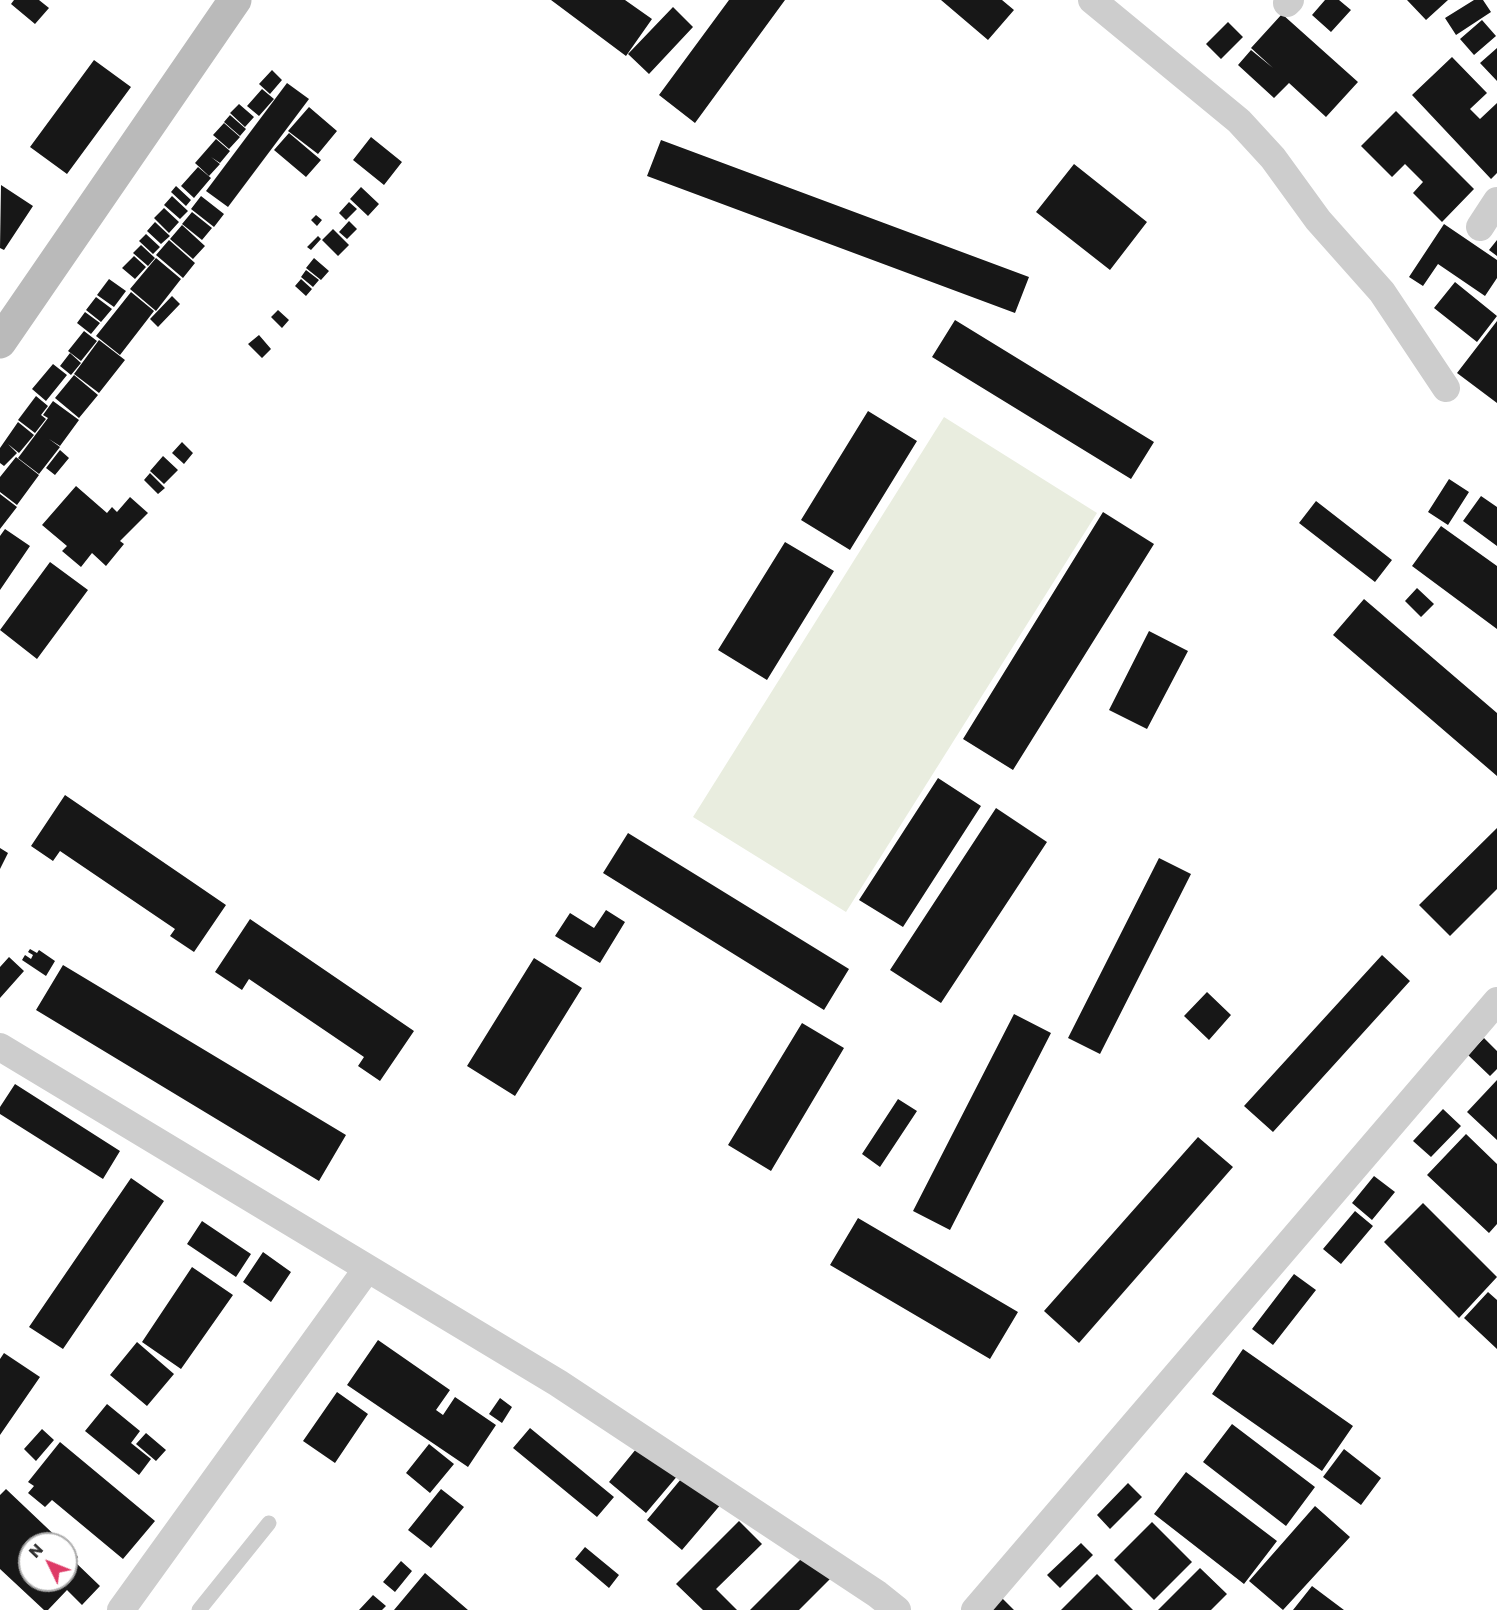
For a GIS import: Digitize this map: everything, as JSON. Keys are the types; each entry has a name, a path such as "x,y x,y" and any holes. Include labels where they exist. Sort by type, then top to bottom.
{"main road":[{"path":"0,342 235,0"}],"street":[{"path":"1092,0 1239,121 1273,158 1318,220 1382,292 1446,388"},
{"path":"1480,227 1497,201"},
{"path":"975,1610 1056,1519 1497,1001"},
{"path":"0,1047 558,1383 877,1594 897,1610"},
{"path":"121,1610 367,1269"}],"lane":[{"path":"199,1610 269,1523"}],"shaded area":[{"path":"944,417 1097,513 846,912 693,817"}],"building":[{"path":"14,0 39,0 49,8 35,24 11,4"},
{"path":"551,0 625,0 652,19 626,56"},
{"path":"729,0 785,0 695,123 659,95"},
{"path":"941,0 1002,0 1014,10 988,40"},
{"path":"1325,0 1339,0 1351,10 1331,32 1312,15"},
{"path":"1407,0 1448,0 1426,20"},
{"path":"1474,0 1483,0 1491,12 1456,35 1445,18"},
{"path":"673,7 693,27 649,74 628,54"},
{"path":"1282,14 1358,82 1326,117 1289,83 1274,98 1238,65 1251,50 1273,68 1251,48"},
{"path":"1482,20 1496,36 1474,55 1460,39"},
{"path":"1228,22 1243,37 1221,59 1206,44"},
{"path":"1497,48 1497,81 1480,63"},
{"path":"1452,57 1487,93 1470,109 1480,119 1497,103 1497,173 1491,179 1412,95"},
{"path":"94,60 131,87 67,174 30,147"},
{"path":"272,70 282,80 270,94 259,84"},
{"path":"287,83 309,99 228,207 206,191"},
{"path":"262,89 274,99 259,116 247,106"},
{"path":"239,104 254,117 245,127 230,113"},
{"path":"309,107 337,131 318,154 288,131"},
{"path":"1396,111 1474,189 1442,222 1413,193 1423,182 1405,164 1392,177 1361,146"},
{"path":"230,115 246,129 240,136 224,122"},
{"path":"224,123 240,137 229,149 213,135"},
{"path":"289,133 321,160 306,177 274,150"},
{"path":"371,137 402,162 384,185 353,160"},
{"path":"216,139 230,151 220,163 211,157 220,164 209,176 195,163"},
{"path":"661,140 1029,277 1015,313 647,176"},
{"path":"1074,164 1147,222 1110,270 1036,212"},
{"path":"198,167 211,178 194,198 181,186"},
{"path":"1,185 33,206 4,250 0,248"},
{"path":"176,186 191,200 186,206 171,192"},
{"path":"361,187 379,204 368,216 350,199"},
{"path":"172,196 188,211 180,219 164,205"},
{"path":"201,196 224,214 214,227 191,209"},
{"path":"349,202 357,209 346,220 339,213"},
{"path":"164,208 179,222 169,233 154,218"},
{"path":"192,212 212,228 202,240 182,224"},
{"path":"316,215 322,220 317,226 311,220"},
{"path":"349,221 357,229 347,239 339,232"},
{"path":"155,222 170,236 161,244 147,231"},
{"path":"1444,224 1497,260 1497,278 1485,296 1438,264 1423,286 1409,277"},
{"path":"182,225 205,246 193,259 170,239"},
{"path":"333,229 349,245 338,256 322,240"},
{"path":"146,234 160,247 153,254 139,241"},
{"path":"318,236 321,239 311,250 307,247"},
{"path":"169,240 195,263 183,278 156,255"},
{"path":"1497,240 1497,256 1489,250"},
{"path":"141,245 155,258 148,266 133,253"},
{"path":"134,256 146,267 135,279 122,268"},
{"path":"156,258 181,279 156,311 130,289"},
{"path":"314,258 329,271 321,280 306,268"},
{"path":"306,270 319,280 313,287 301,277"},
{"path":"109,279 126,291 114,307 97,295"},
{"path":"301,279 312,289 306,296 295,286"},
{"path":"1455,282 1497,316 1477,342 1434,308"},
{"path":"131,292 154,311 120,355 96,336"},
{"path":"172,296 180,304 158,327 150,319"},
{"path":"96,297 112,309 101,322 86,310"},
{"path":"278,310 289,320 282,328 271,317"},
{"path":"85,312 100,323 91,334 77,323"},
{"path":"955,320 1154,442 1131,479 932,357"},
{"path":"1497,321 1497,403 1457,373"},
{"path":"84,331 97,341 81,361 68,351"},
{"path":"259,335 271,349 262,358 248,344"},
{"path":"99,340 125,360 99,393 74,374"},
{"path":"70,353 81,363 71,375 60,366"},
{"path":"53,364 67,375 46,401 32,389"},
{"path":"74,375 98,395 79,418 55,398"},
{"path":"36,396 48,406 41,415 46,419 35,433 18,420"},
{"path":"53,401 79,420 60,446 49,439 60,447 39,474 18,458 48,418 43,415"},
{"path":"868,411 917,441 850,550 801,520"},
{"path":"18,422 34,435 19,453 8,444 17,453 4,466 0,463 0,448"},
{"path":"182,442 193,453 184,464 172,453"},
{"path":"60,450 69,458 55,475 46,468"},
{"path":"163,456 178,470 164,484 150,471"},
{"path":"16,457 39,475 17,505 0,492 0,477"},
{"path":"150,473 165,488 158,494 144,480"},
{"path":"1449,479 1469,492 1448,525 1428,512"},
{"path":"76,486 107,513 112,507 117,512 130,497 148,513 120,541 124,544 106,566 92,553 81,567 62,551 67,546 42,525"},
{"path":"0,494 17,507 0,529"},
{"path":"1481,496 1497,507 1497,546 1463,521"},
{"path":"1316,501 1392,560 1375,582 1299,523"},
{"path":"1103,512 1154,544 1013,770 963,739"},
{"path":"1441,526 1497,566 1497,629 1412,566"},
{"path":"5,529 30,546 0,590 0,536"},
{"path":"785,542 834,571 767,680 718,650"},
{"path":"50,562 88,590 37,659 0,630"},
{"path":"1417,588 1434,604 1421,617 1405,601"},
{"path":"1364,599 1497,713 1497,776 1333,635"},
{"path":"1149,631 1188,651 1147,729 1109,710"},
{"path":"938,778 981,806 903,927 859,900"},
{"path":"65,795 226,905 194,952 170,936 175,929 60,851 53,861 31,846"},
{"path":"996,808 1047,842 941,1003 890,970"},
{"path":"1497,828 1497,889 1450,936 1419,905"},
{"path":"628,833 849,969 824,1010 603,873"},
{"path":"0,848 8,853 0,869"},
{"path":"1159,858 1191,874 1100,1054 1068,1038"},
{"path":"606,910 625,922 600,963 555,936 570,913 594,928"},
{"path":"250,919 414,1031 380,1081 358,1066 364,1057 249,979 242,990 215,972"},
{"path":"30,949 37,953 39,950 55,961 46,976 22,960 25,955 31,959 33,955 28,952"},
{"path":"1382,955 1410,981 1273,1132 1244,1106"},
{"path":"9,957 24,971 0,998 0,967"},
{"path":"534,958 582,988 515,1096 467,1066"},
{"path":"63,965 346,1135 319,1181 36,1010"},
{"path":"1207,992 1231,1015 1209,1040 1184,1016"},
{"path":"1014,1014 1051,1033 950,1230 913,1211"},
{"path":"802,1023 844,1048 771,1171 728,1145"},
{"path":"1484,1038 1497,1051 1497,1069 1490,1076 1468,1055"},
{"path":"1497,1080 1497,1140 1467,1112"},
{"path":"15,1084 120,1151 103,1179 0,1114 0,1107"},
{"path":"898,1099 917,1111 880,1167 862,1154"},
{"path":"1443,1109 1461,1126 1431,1157 1413,1141"},
{"path":"1466,1134 1497,1164 1497,1224 1489,1233 1427,1175"},
{"path":"1198,1137 1233,1167 1079,1343 1044,1311"},
{"path":"1374,1176 1395,1192 1372,1220 1352,1203"},
{"path":"131,1178 164,1201 63,1349 29,1327"},
{"path":"1423,1203 1497,1277 1459,1318 1384,1242"},
{"path":"1355,1211 1373,1226 1341,1264 1323,1249"},
{"path":"858,1218 1018,1312 990,1359 830,1265"},
{"path":"202,1221 251,1254 236,1277 187,1244"},
{"path":"263,1252 291,1272 271,1302 243,1282"},
{"path":"192,1267 233,1295 181,1369 142,1342"},
{"path":"1294,1274 1316,1290 1273,1345 1252,1329"},
{"path":"1488,1292 1497,1300 1497,1349 1464,1318"},
{"path":"378,1340 450,1390 436,1410 443,1415 455,1397 496,1425 468,1467 347,1385"},
{"path":"137,1342 174,1374 147,1406 110,1375"},
{"path":"1243,1349 1353,1426 1322,1471 1212,1394"},
{"path":"4,1353 40,1377 0,1435 0,1359"},
{"path":"337,1392 368,1414 335,1463 303,1441"},
{"path":"500,1398 512,1407 502,1423 489,1414"},
{"path":"107,1404 140,1431 131,1443 151,1459 139,1475 85,1431"},
{"path":"1232,1424 1315,1487 1286,1526 1203,1462"},
{"path":"530,1428 614,1497 597,1517 513,1448"},
{"path":"42,1429 54,1440 36,1461 24,1449"},
{"path":"146,1433 166,1450 156,1461 136,1444"},
{"path":"60,1442 155,1521 123,1559 52,1500 45,1507 28,1493 34,1486 28,1482"},
{"path":"641,1443 679,1474 646,1513 609,1482"},
{"path":"429,1444 454,1464 430,1493 406,1473"},
{"path":"1344,1449 1381,1478 1361,1505 1323,1477"},
{"path":"1186,1472 1277,1541 1244,1584 1154,1514"},
{"path":"686,1473 722,1503 682,1550 647,1520"},
{"path":"1128,1483 1142,1497 1110,1529 1097,1515"},
{"path":"6,1489 51,1532 18,1532 18,1586 0,1569 0,1495"},
{"path":"441,1489 464,1507 431,1548 408,1530"},
{"path":"1315,1506 1350,1537 1283,1610 1249,1581"},
{"path":"739,1521 762,1544 716,1589 737,1610 703,1610 676,1584"},
{"path":"1152,1522 1192,1562 1154,1600 1114,1560"},
{"path":"1081,1543 1093,1555 1060,1588 1047,1575"},
{"path":"585,1547 619,1575 609,1588 575,1559"},
{"path":"808,1552 833,1576 799,1610 750,1610"},
{"path":"401,1561 412,1571 395,1592 383,1582"},
{"path":"78,1565 100,1586 82,1605 69,1592 78,1592"},
{"path":"1200,1568 1227,1594 1211,1610 1158,1610"},
{"path":"425,1573 468,1610 394,1610"},
{"path":"1097,1574 1133,1610 1061,1610"},
{"path":"1312,1586 1344,1610 1293,1610"},
{"path":"25,1592 65,1592 48,1610 44,1610"},
{"path":"373,1595 386,1606 382,1610 359,1610"},
{"path":"1000,1596 1014,1610 986,1610"}]}
